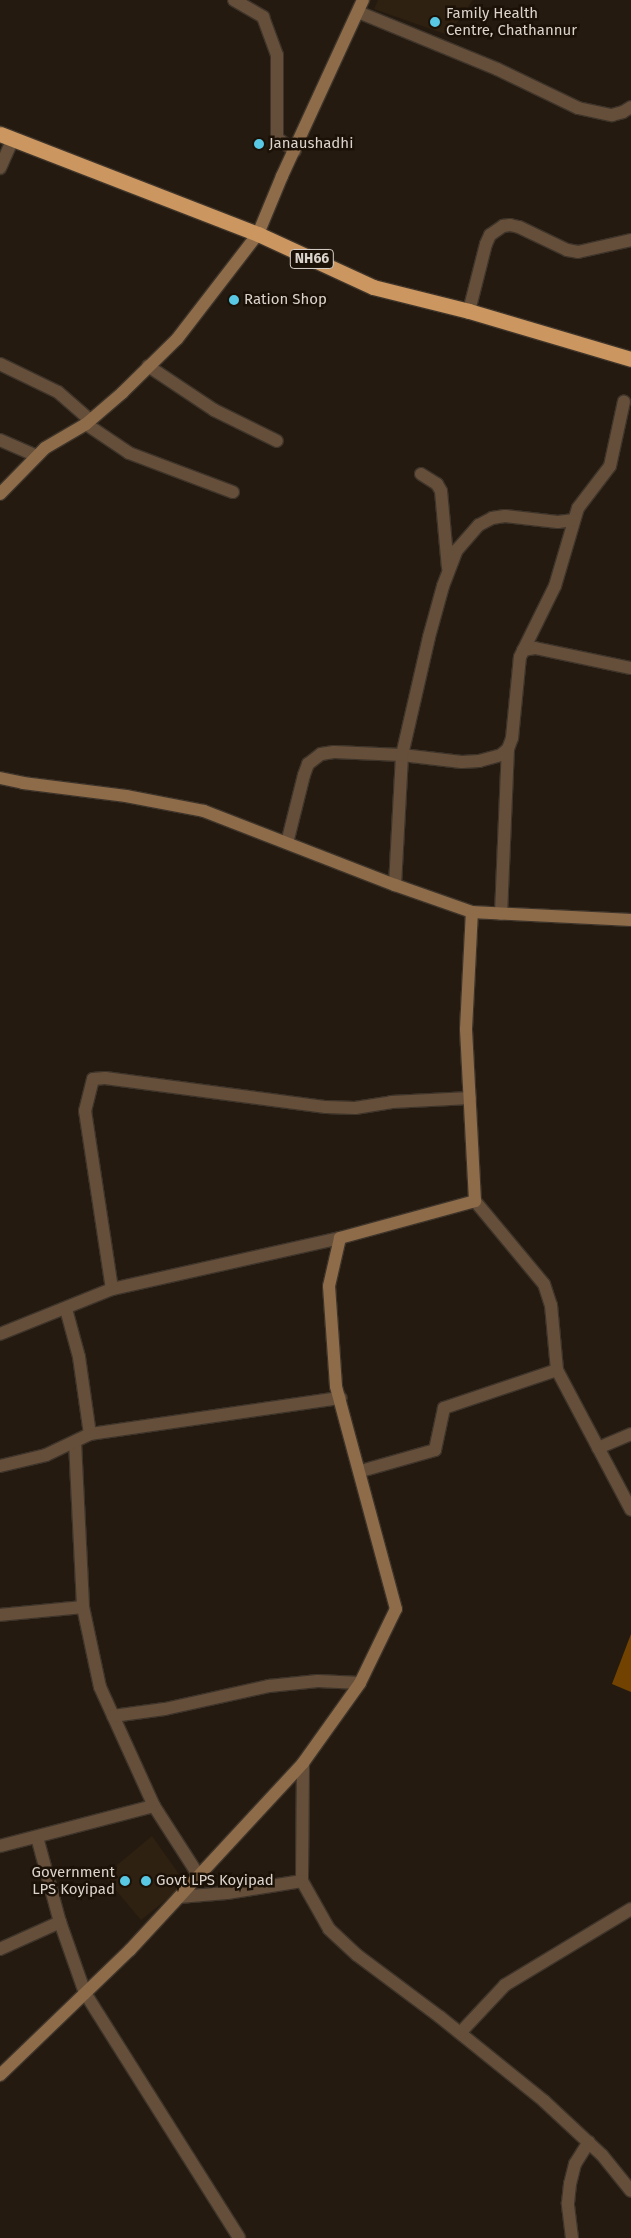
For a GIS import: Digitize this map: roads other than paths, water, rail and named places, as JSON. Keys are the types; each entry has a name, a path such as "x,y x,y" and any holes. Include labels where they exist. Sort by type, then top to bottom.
{"highway":[{"name":"NH66","path":"6,137 258,234 373,287 469,311 631,359"}],"street":[{"path":"234,0 263,17 277,55 277,138 295,151"},
{"path":"0,494 45,448 88,422 122,393 177,338 258,234 282,176 363,0"},
{"path":"358,12 497,69 578,108 612,115 623,112 631,107"},
{"path":"0,168 6,137"},
{"path":"469,311 490,235 503,226 519,227 567,250 578,252 631,240"},
{"path":"0,364 58,392 88,422 129,453 233,492"},
{"path":"148,366 214,410 277,441"},
{"path":"501,914 508,749 512,738 523,650 555,586 574,520 584,498 610,466 624,401"},
{"path":"0,440 37,456"},
{"path":"421,474 437,484 441,491 448,571"},
{"path":"395,886 402,755 429,636 448,571 457,550 479,526 492,518 505,516 558,522 574,520"},
{"path":"523,650 535,648 631,668"},
{"path":"287,843 304,775 313,759 321,754 334,752 402,755 462,762 479,761 501,755 508,749"},
{"path":"0,778 23,783 126,796 204,811 395,886 472,912 631,920"},
{"path":"472,912 466,1029 475,1201 544,1284 550,1305 557,1370 631,1510"},
{"path":"112,1289 85,1111 93,1079 105,1078 326,1107 355,1108 391,1102 470,1098"},
{"path":"0,1334 112,1289 340,1238 475,1201"},
{"path":"0,2075 130,1950 303,1763 360,1683 396,1609 361,1471 336,1386 329,1286 340,1238"},
{"path":"66,1309 79,1357 90,1434"},
{"path":"361,1471 435,1450 444,1408 557,1370"},
{"path":"0,1466 46,1455 90,1434 340,1398"},
{"path":"598,1448 631,1434"},
{"path":"75,1442 83,1607 100,1687 154,1806 199,1876"},
{"path":"0,1615 83,1607"},
{"path":"113,1716 165,1709 269,1686 318,1681 360,1683"},
{"path":"303,1763 302,1880 329,1929 357,1955 460,2033 544,2101 602,2155 631,2191"},
{"path":"0,1846 154,1806"},
{"path":"37,1837 60,1922 85,1993 239,2238"},
{"path":"179,1897 226,1893 302,1880"},
{"path":"460,2033 505,1985 631,1909"},
{"path":"0,1949 60,1922"},
{"path":"572,2238 568,2202 570,2184 575,2164 589,2142"}],"place":[{"name":"Family Health Centre, Chathannur","path":"435,22"},
{"name":"Janaushadhi","path":"259,144"},
{"name":"Ration Shop","path":"234,300"},
{"name":"Government LPS Koyipad","path":"125,1881"},
{"name":"Govt LPS Koyipad","path":"146,1881"}]}
